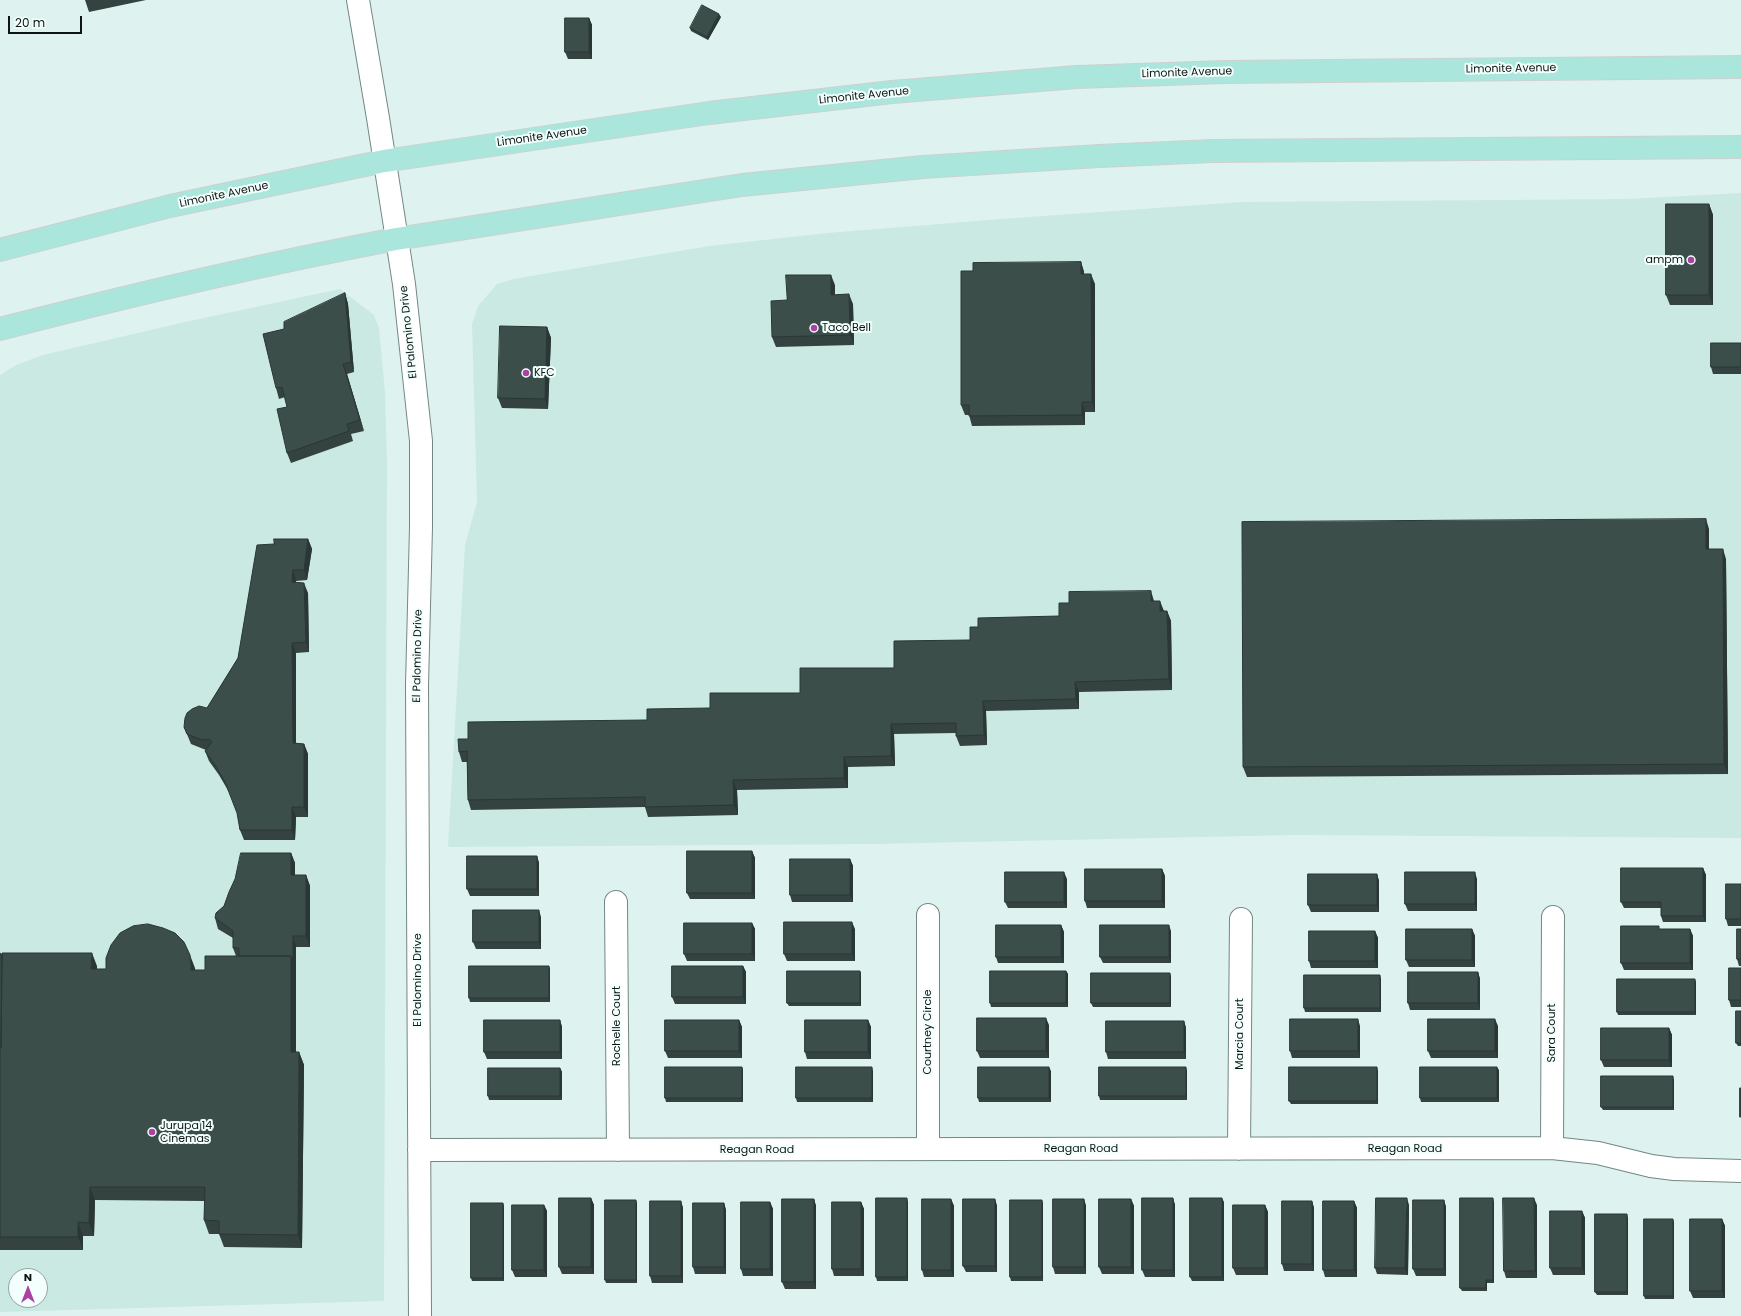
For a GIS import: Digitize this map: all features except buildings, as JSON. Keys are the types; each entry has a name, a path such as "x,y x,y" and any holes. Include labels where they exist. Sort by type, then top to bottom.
{"main road":[{"name":"Limonite Avenue","path":"0,250 170,206 384,161 709,113 892,92 1077,77 1226,72 1741,67"},
{"path":"0,329 190,281 396,239 742,185 923,167 1099,156 1213,151 1741,147"}],"street":[{"name":"El Palomino Drive","path":"358,0 404,284 421,441 421,527 417,685 420,1316"},
{"name":"Rochelle Court","path":"616,902 618,1150"},
{"name":"Courtney Circle","path":"928,915 928,1149"},
{"name":"Sara Court","path":"1552,1148 1553,917"},
{"name":"Marcia Court","path":"1239,1150 1242,919"},
{"name":"Reagan Road","path":"419,1150 1239,1150 1552,1148 1598,1153 1650,1166 1674,1169 1741,1171"}],"shaded area":[{"path":"1741,193 1741,838 1296,835 876,844 448,847 465,545 477,502 472,324 478,306 497,284 513,279 709,246 827,233 1001,219 1241,202 1626,199"},
{"path":"340,289 374,315 379,328 385,392 387,463 384,1301 0,1312 0,375 16,365 43,355 185,322"}],"place":[{"name":"ampm","path":"1691,260"},
{"name":"Taco Bell","path":"814,328"},
{"name":"KFC","path":"526,373"},
{"name":"Jurupa 14 Cinemas","path":"152,1132"}]}
